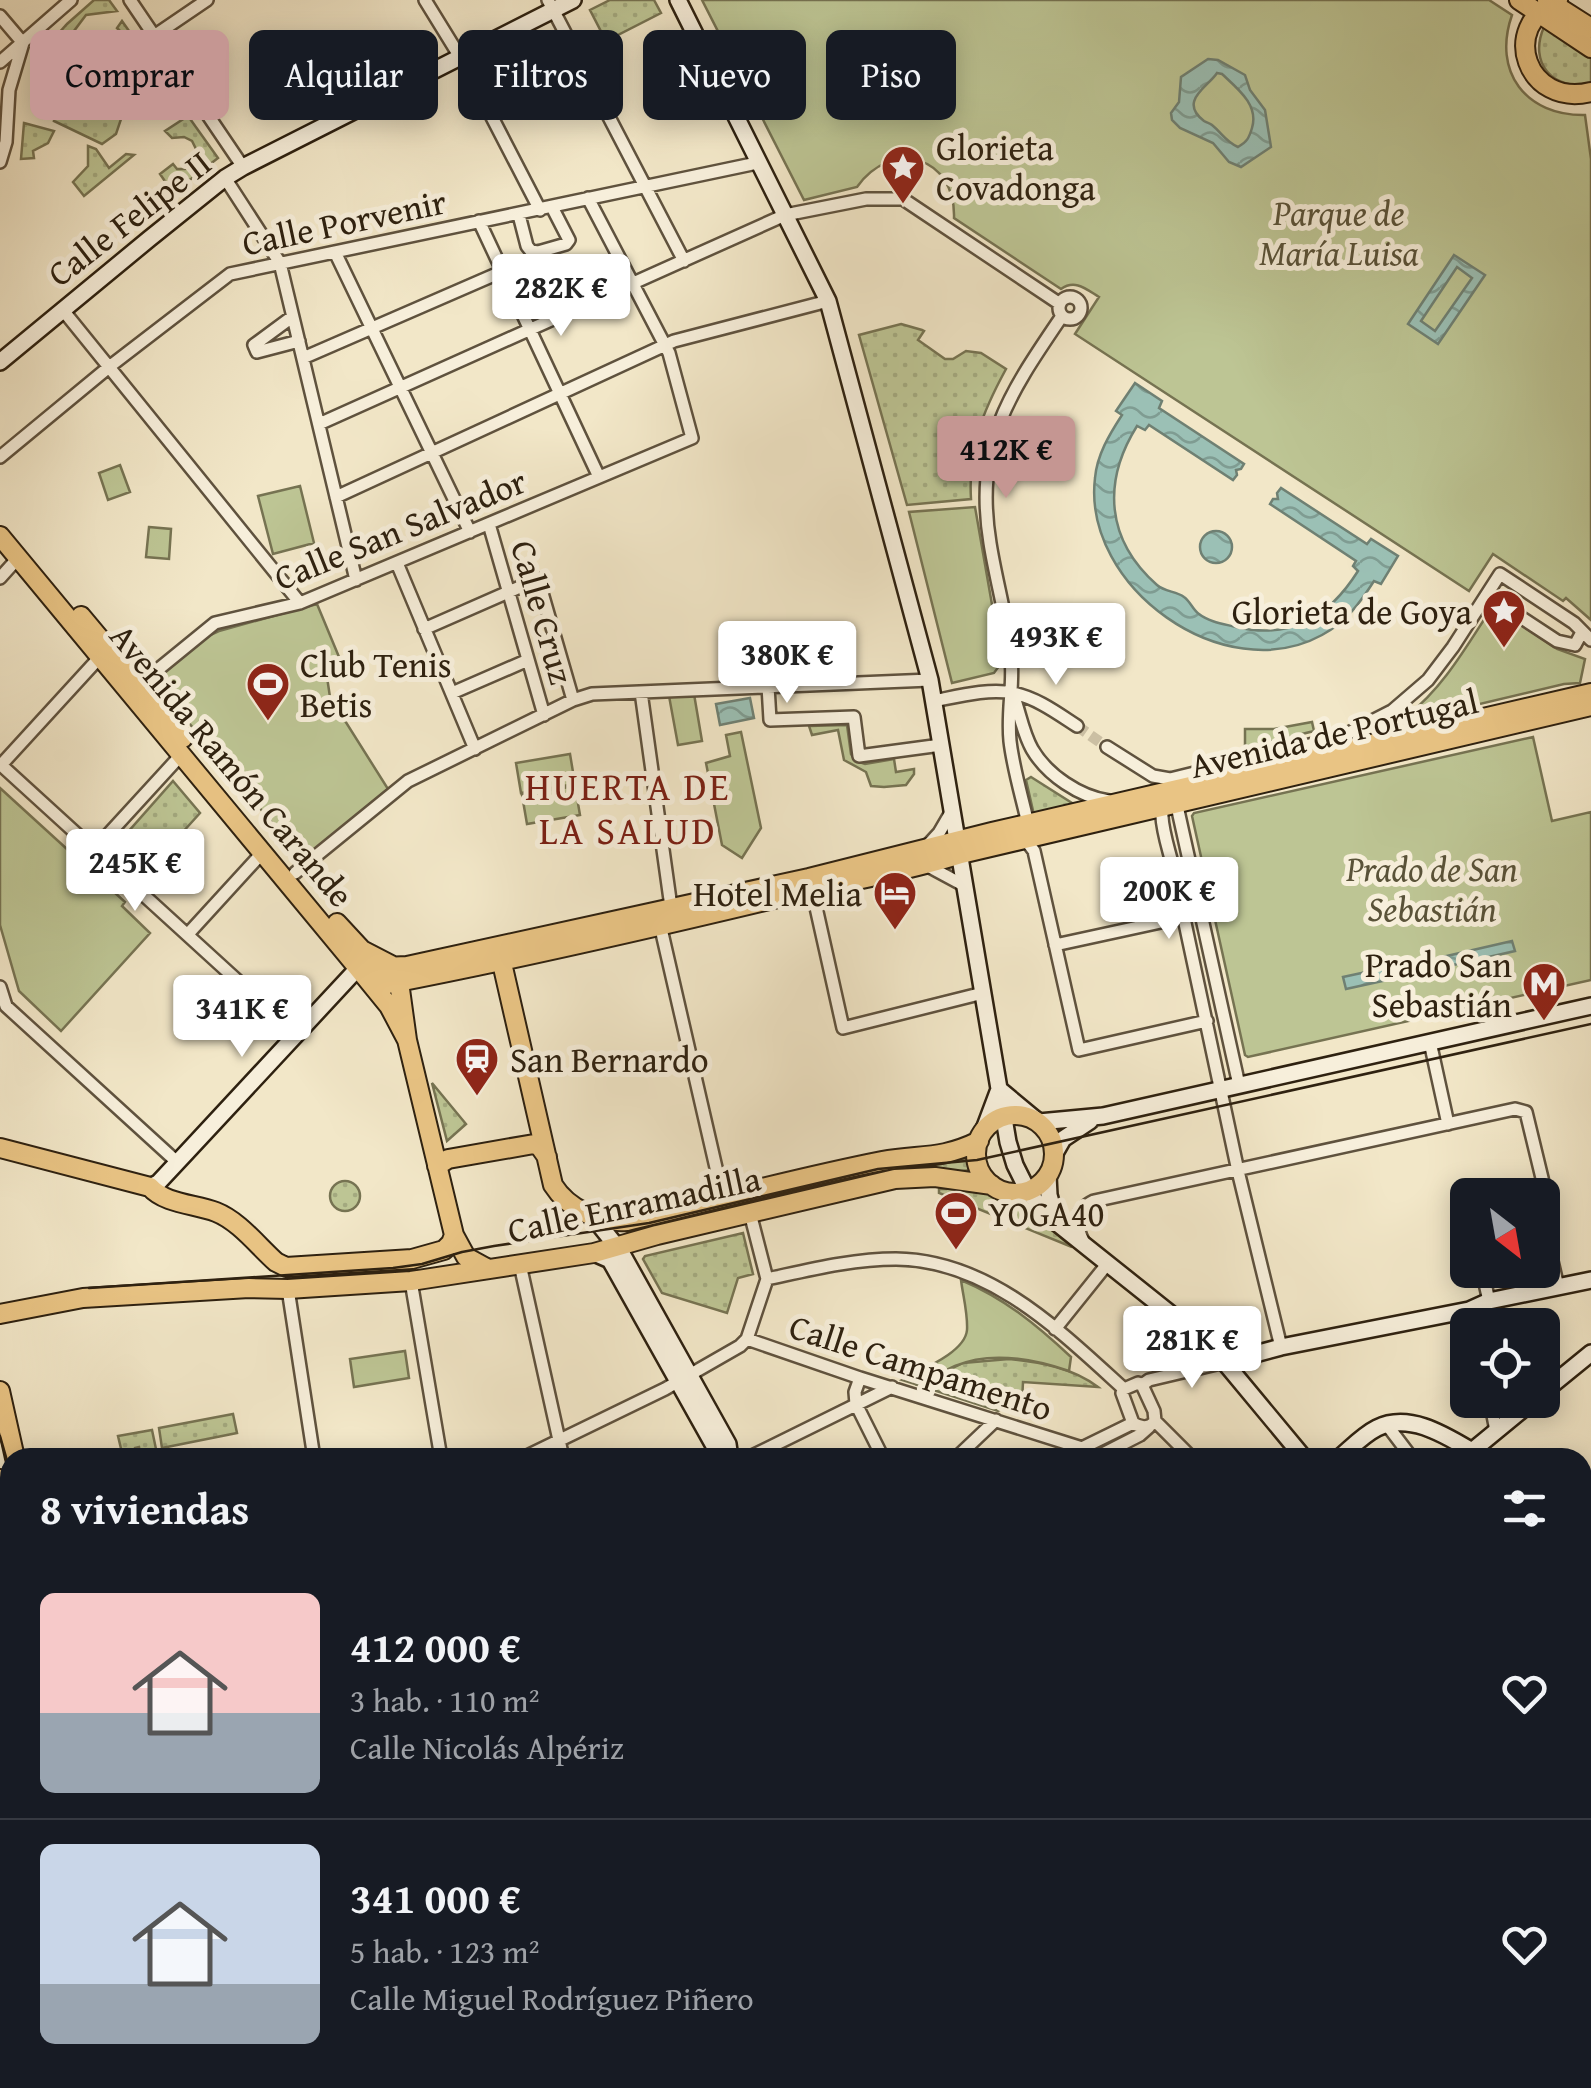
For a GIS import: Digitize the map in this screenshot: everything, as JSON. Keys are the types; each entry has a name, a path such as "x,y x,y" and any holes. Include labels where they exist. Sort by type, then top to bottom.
{"main road":[{"path":"1519,0 1548,4 1591,28"},
{"path":"1548,4 1591,48"},
{"path":"1548,4 1526,35 1525,48 1532,72 1557,93 1587,98"},
{"name":"Avenida Ramón Carande","path":"0,520 349,939 400,971 407,1040 454,1235"},
{"name":"Avenida Ramón Carande","path":"0,536 389,1006 407,1040"},
{"name":"Avenida de Portugal","path":"960,847 1026,831 1092,823 1166,795 1591,692"},
{"name":"Avenida de Portugal","path":"960,847 989,848 1075,812 1591,706"},
{"path":"358,968 388,984 400,971 666,917 960,847"},
{"path":"499,953 552,1180 558,1192 594,1218"},
{"path":"1004,1116 1014,1114 1037,1121 1048,1132 1055,1154 1053,1165 1048,1176 1028,1191"},
{"name":"Calle Enramadilla","path":"594,1218 626,1221 885,1161 956,1152 1004,1116"},
{"path":"981,1136 976,1150 978,1166 992,1185"},
{"path":"438,1166 448,1159 534,1144 547,1157"},
{"path":"0,1148 150,1187 158,1196 224,1215 286,1267 412,1259 444,1250 454,1235"},
{"name":"Calle Enramadilla","path":"0,1314 104,1297 412,1281 594,1253 895,1179 935,1177 992,1185 1010,1192 1028,1191"},
{"path":"454,1235 466,1257 488,1269"},
{"path":"0,1391 13,1448"}],"street":[{"path":"0,62 71,0"},
{"path":"130,0 150,30"},
{"path":"163,30 207,0"},
{"path":"425,0 458,52"},
{"name":"Calle Felipe II","path":"509,30 551,5 573,0"},
{"path":"678,0 828,301 930,680 1015,1166 1028,1191 1058,1224 1196,1332 1226,1362 1296,1448"},
{"path":"551,5 684,261"},
{"path":"0,16 23,42"},
{"path":"0,162 6,142 10,90 23,42"},
{"name":"Calle Felipe II","path":"0,362 226,178 458,60"},
{"path":"211,120 243,167"},
{"path":"496,120 546,209 569,240 566,244 531,251 520,215"},
{"name":"Calle Porvenir","path":"0,457 230,274 757,164"},
{"path":"226,178 280,263 356,580"},
{"path":"588,198 665,346"},
{"path":"318,424 785,215 866,198 903,199 1061,310 1006,404 994,436 985,491 987,516 1011,656 1013,693 1025,733 1043,764 1070,786 1090,798 1118,803"},
{"path":"479,222 599,477"},
{"path":"335,252 470,532"},
{"path":"303,358 502,272"},
{"path":"336,497 674,341 828,301"},
{"path":"62,309 300,604"},
{"path":"292,317 254,345 257,352 298,341"},
{"name":"Calle San Salvador","path":"139,685 215,623 300,604 692,438 665,346"},
{"name":"Calle Cruz","path":"489,524 544,716"},
{"path":"0,578 18,558"},
{"path":"397,563 475,749"},
{"path":"1166,795 1343,736 1392,711 1428,680 1500,574 1574,622 1586,636 1574,645 1557,642 1487,596"},
{"path":"424,629 538,579 573,700"},
{"path":"99,658 1,765 296,1034"},
{"path":"452,692 528,660"},
{"path":"295,873 408,782 592,694 930,680"},
{"path":"768,686 770,720 854,717 859,756 941,745"},
{"path":"642,692 666,917 723,1198"},
{"path":"934,702 990,692 1013,693 1043,704 1076,726"},
{"path":"1013,693 1010,743 1026,831 1034,851 1079,1050 1207,1021"},
{"path":"1326,756 1343,736"},
{"path":"1107,746 1152,776 1166,795 1229,1093 1238,1170 1280,1347"},
{"path":"94,850 181,755"},
{"path":"1152,776 1166,795 1160,820 1207,1021 1229,1093"},
{"path":"1070,786 1076,798 1075,812"},
{"path":"953,809 924,858 965,886"},
{"name":"Avenida de Portugal","path":"989,848 1006,837 1069,822 1075,812"},
{"path":"188,934 263,852"},
{"path":"810,884 843,1028 983,992"},
{"path":"1055,946 1184,917"},
{"path":"150,1187 178,1162 358,968"},
{"path":"0,988 6,1006 178,1162"},
{"path":"1000,1089 1037,1121 1104,1116 1229,1093 1591,1006"},
{"path":"1430,1042 1448,1124"},
{"path":"981,1136 1000,1089"},
{"path":"1084,1245 1077,1228 1078,1215 1094,1201 1515,1110 1526,1112 1539,1178"},
{"path":"1055,1154 1075,1130 1104,1116"},
{"path":"1048,1176 1058,1224"},
{"path":"544,1448 684,1379 747,1340 767,1279 750,1213"},
{"path":"594,1218 618,1247 684,1379"},
{"path":"594,1253 610,1260 728,1448"},
{"path":"767,1279 866,1260 899,1259 966,1273 1018,1300 1124,1388"},
{"path":"1055,1330 1108,1263"},
{"path":"516,1264 521,1269 562,1448"},
{"path":"1560,1287 1591,1280"},
{"path":"412,1281 439,1448"},
{"path":"1485,1288 1488,1301"},
{"path":"1481,1308 1488,1301 1553,1288"},
{"path":"288,1289 312,1448"},
{"path":"1142,1385 1280,1347 1450,1320"},
{"path":"1176,1374 1200,1348 1196,1332"},
{"name":"Calle Campamento","path":"747,1340 1072,1448"},
{"path":"1560,1379 1591,1354"},
{"path":"860,1378 856,1404 878,1448"},
{"path":"1124,1388 1142,1385"},
{"path":"1115,1448 1140,1436 1152,1424 1155,1416 1142,1385"},
{"path":"768,1448 893,1387"},
{"path":"1124,1388 1122,1393 1133,1423 1140,1427 1152,1424"},
{"path":"1493,1418 1496,1431"},
{"path":"1478,1448 1512,1418"},
{"path":"967,1448 996,1420"},
{"name":"Calle Campamento","path":"1093,1448 1133,1423"},
{"path":"1352,1448 1374,1430 1409,1423 1444,1434 1463,1448"},
{"path":"1152,1424 1180,1448"},
{"path":"1386,1425 1404,1448"}],"green space":[{"path":"94,0 109,0 117,11 86,15 75,30 62,30"},
{"path":"610,0 654,0 661,13 623,32 600,30 590,10"},
{"name":"Parque de María Luisa","path":"702,0 1489,0 1512,15 1507,55 1519,87 1546,108 1585,115 1591,159 1591,620 1566,598 1563,601 1493,554 1469,591 1075,334 1099,297 1076,285 1061,289 954,218 945,180 933,168 904,159 887,162 857,187 804,200 763,120 806,120 806,30 717,30"},
{"path":"1544,27 1591,58 1591,83 1565,83 1547,72 1539,52"},
{"path":"121,120 116,134 102,144 54,121"},
{"path":"182,120 191,120 218,158 173,193 160,174 173,164 177,169 185,169 196,161 197,151 192,141 172,138 165,131"},
{"path":"24,123 54,131 48,143 33,151 34,158 21,159"},
{"path":"88,146 96,149 109,168 126,154 134,155 84,196 73,182 88,166"},
{"path":"901,324 924,331 918,340 945,359 966,351 981,353 1006,369 978,431 971,499 907,505 859,335"},
{"path":"120,465 130,492 108,500 99,473"},
{"path":"300,486 314,543 273,554 258,496"},
{"path":"975,507 1002,662 994,673 952,683 909,512"},
{"path":"149,527 171,529 169,559 146,557"},
{"name":"Club Tenis Betis","path":"317,604 339,657 325,664 330,697 388,789 303,860 154,681 208,636"},
{"path":"1493,606 1557,649 1585,659 1580,683 1408,721 1407,716 1444,678"},
{"path":"694,694 702,741 678,745 669,696"},
{"path":"1312,722 1314,731 1245,748 1245,729 1274,729"},
{"path":"847,725 851,754 856,761 865,764 894,759 896,772 914,769 906,785 871,786 866,772 844,760 838,730 812,735 809,726"},
{"path":"741,732 761,828 742,858 722,845 706,763 730,756 726,735"},
{"name":"Prado de San Sebastián","path":"1533,737 1552,821 1591,812 1591,980 1245,1055 1194,813"},
{"path":"570,754 575,784 521,793 516,763"},
{"path":"1031,777 1073,804 1034,815 1026,780"},
{"path":"173,781 200,813 143,876 113,849"},
{"path":"575,786 580,815 527,824 522,795"},
{"path":"0,788 125,902 122,906 150,933 61,1031 19,991 0,925"},
{"path":"432,1083 466,1124 447,1141"},
{"path":"969,1159 971,1170 659,1230 657,1219 865,1169"},
{"path":"345,1181 356,1185 360,1196 356,1207 345,1211 334,1207 330,1196 334,1185"},
{"path":"946,1185 985,1191 1022,1204 1072,1247 939,1193"},
{"path":"743,1233 753,1274 738,1278 727,1313 662,1293 643,1259 645,1256"},
{"path":"961,1280 1006,1304 1046,1334 1071,1357 1069,1371 1027,1360 997,1358 969,1361 918,1385 902,1380 941,1360 964,1338 967,1318"},
{"path":"405,1351 409,1378 354,1387 350,1359"},
{"path":"1009,1359 1056,1367 1098,1387 1023,1382 1022,1402 1007,1401 1006,1407 998,1411 918,1385 963,1363"},
{"path":"233,1414 237,1433 162,1448 159,1428"},
{"path":"152,1430 156,1448 121,1448 118,1436"}],"water":[{"path":"1208,59 1218,60 1245,75 1250,90 1265,110 1271,147 1241,167 1229,162 1213,143 1180,128 1171,113 1179,102 1181,77","holes":["1217,73 1246,98 1253,112 1250,134 1238,147 1204,121 1194,107 1202,89"]},
{"path":"1454,255 1485,275 1438,344 1408,324","holes":["1457,267 1472,278 1435,331 1421,321"]},
{"path":"1135,383 1162,401 1159,408 1244,464 1236,470 1233,480 1149,425 1145,430 1137,426 1118,468 1115,510 1127,549 1157,585 1184,597 1203,617 1236,627 1291,627 1321,612 1358,571 1353,566 1356,561 1270,504 1278,499 1281,488 1367,544 1371,539 1398,556 1381,584 1374,581 1352,611 1331,630 1284,648 1243,649 1204,638 1167,618 1135,590 1111,556 1097,518 1098,461 1122,415 1116,411"},
{"path":"1216,531 1227,536 1232,547 1227,558 1216,563 1205,558 1200,547 1205,536"},
{"path":"750,698 754,718 720,725 716,704"},
{"path":"1512,941 1515,951 1440,968 1438,958"},
{"path":"1417,961 1419,973 1346,989 1343,977"}],"tunnel":[{"path":"1077,726 1107,747"}],"tram line":[{"path":"89,1288 422,1264 494,1246 649,1223 878,1169 977,1160 1591,1024"},
{"path":"0,1436 3,1448"}],"place":[{"name":"Glorieta Covadonga","path":"903,205"},
{"name":"Glorieta de Goya","path":"1504,649"},
{"name":"Club Tenis Betis","path":"268,722"},
{"name":"Hotel Melia","path":"895,931"},
{"name":"Prado San Sebastián","path":"1544,1022"},
{"name":"San Bernardo","path":"477,1097"},
{"name":"YOGA40","path":"956,1251"}],"district":[{"name":"HUERTA DE LA SALUD","path":"628,808"}]}
